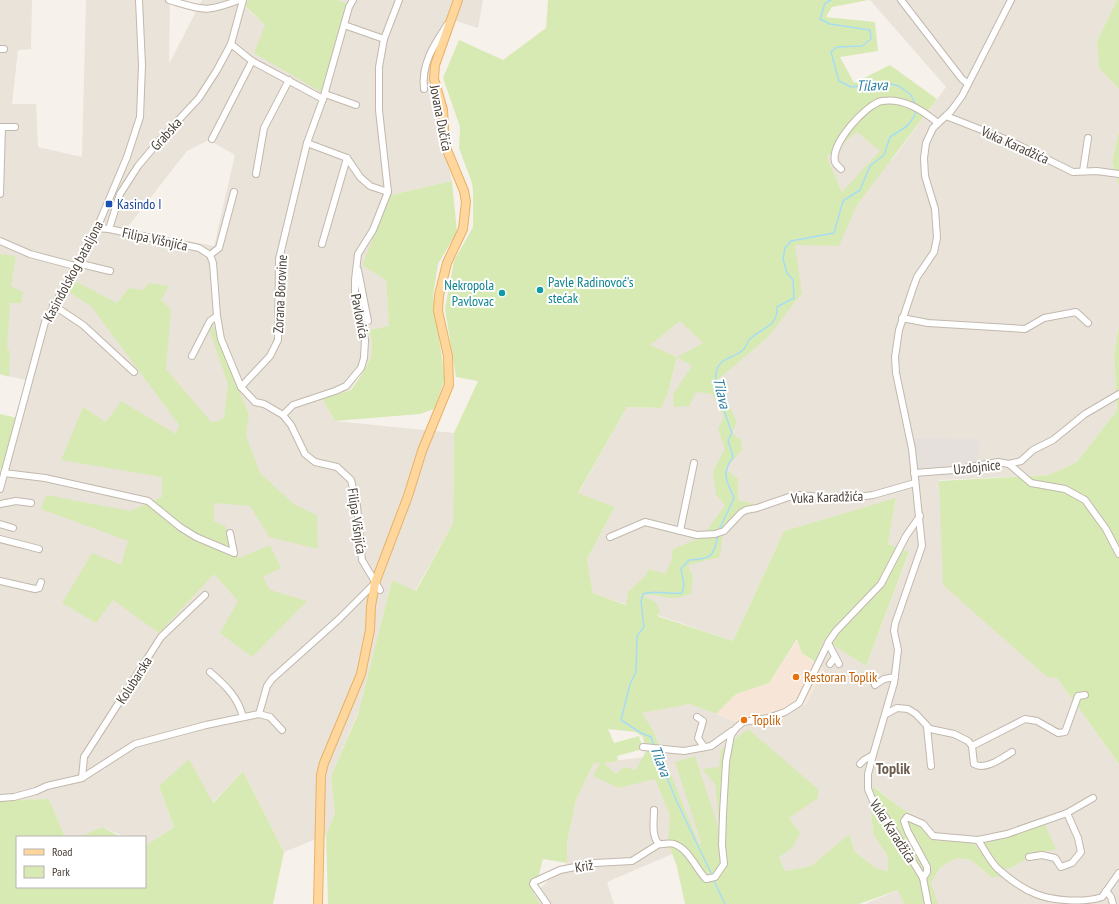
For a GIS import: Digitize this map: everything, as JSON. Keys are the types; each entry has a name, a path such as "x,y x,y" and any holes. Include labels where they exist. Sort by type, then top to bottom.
{"main road":[{"name":"Jovana Dučića","path":"450,374 438,312 439,295 447,263 463,228 466,202 464,191 445,145 443,110 434,79 435,65 458,0"},
{"name":"Filipa Višnjića","path":"378,586 422,451 447,393 450,374"},
{"path":"318,904 320,785 324,763 361,674 370,630 371,606 378,586"}],"street":[{"name":"Kasindolskog bataljona","path":"0,489 45,322 53,305 97,228 127,157 140,116 142,65 139,0"},
{"path":"169,0 187,6 210,10 239,0"},
{"name":"Grabska","path":"109,229 120,194 126,183 159,141 199,98 232,44 243,0"},
{"name":"Zorana Borovine","path":"241,387 270,356 275,349 278,340 279,259 307,142 324,97 349,7 353,0"},
{"name":"Pavlovića","path":"283,414 294,405 335,392 346,386 361,368 366,350 362,326 355,300 358,254 373,230 388,192 379,110 380,58 384,39 399,0"},
{"path":"901,0 962,79 968,84"},
{"name":"Vuka Karadžića","path":"928,904 923,878 890,824 873,802 868,789 868,774 886,714 895,677 898,650 894,631 895,624 922,546 912,449 894,357 902,318 917,277 936,246 937,218 925,176 924,158 928,137 938,123 955,106 968,84 1011,0"},
{"path":"424,89 425,67 430,50 454,13"},
{"path":"344,26 384,39"},
{"path":"232,44 252,61 289,80 324,97 356,105"},
{"path":"212,139 252,61"},
{"path":"256,174 264,128 289,80"},
{"path":"841,169 835,161 840,141 846,131 864,113 882,101 916,107 938,123"},
{"name":"Vuka Karadžića","path":"946,116 1010,141 1073,172 1083,171 1119,174"},
{"path":"0,194 1,127 14,127"},
{"path":"1083,171 1088,138"},
{"path":"307,142 347,158 360,177 370,186 388,192"},
{"path":"322,244 347,158"},
{"path":"210,255 218,248 234,192"},
{"name":"Filipa Višnjića","path":"97,228 109,229 199,248 210,255 214,263 217,316 221,339 241,387 255,402 264,404 283,414 291,425 305,454 316,462 337,467 351,480 357,506 362,560 378,586"},
{"path":"0,241 30,254 110,271"},
{"name":"Pavlovića","path":"357,265 368,321"},
{"path":"53,305 82,325 134,372"},
{"path":"902,318 928,323 1025,329 1044,318 1076,312 1088,323"},
{"path":"192,356 210,321 217,316"},
{"path":"1009,464 1021,461 1033,450 1053,440 1085,414 1119,394"},
{"name":"Uzdojnice","path":"914,473 954,470 998,462 1009,464 1031,482 1065,489 1085,500 1106,529 1119,554"},
{"path":"680,531 694,463"},
{"path":"4,473 45,478 148,501 180,527 196,537 234,553 230,533"},
{"name":"Vuka Karadžića","path":"610,537 645,522 697,535 717,534 746,510 757,508 789,497 799,496 844,499 873,495 915,483"},
{"path":"0,504 16,501 31,503"},
{"path":"643,747 684,751 704,747 717,743 744,722 768,718 785,712 799,703 828,643 836,632 881,584 906,536 920,516"},
{"path":"0,524 13,528"},
{"path":"0,539 39,549"},
{"path":"0,581 35,589 39,588 41,582"},
{"path":"259,714 267,686 272,679 378,586"},
{"name":"Kolubarska","path":"82,778 84,757 161,638 205,595"},
{"path":"828,643 839,664"},
{"path":"830,664 835,657"},
{"path":"210,672 231,691 241,707 243,717"},
{"path":"875,685 884,680 895,677"},
{"path":"972,746 1026,719 1037,721 1058,734 1065,732 1078,696 1085,695"},
{"path":"886,714 897,708 908,709 916,714 930,729 954,734 968,741 972,746 974,764 978,766 994,763 1012,752"},
{"path":"0,798 14,797 36,791 47,786 82,778 135,744 206,725 259,714 270,717 282,730"},
{"path":"697,717 703,721 698,738 704,747"},
{"path":"927,727 931,766"},
{"path":"654,810 653,831 656,841 659,844 672,843 677,845 689,856 706,879 714,878 724,864 722,845 726,762 731,735 736,728"},
{"path":"860,764 873,755"},
{"name":"Vuka Karadžića","path":"923,878 927,872 927,867 908,832 905,818 907,817 923,824 933,836 978,840 1007,834 1067,813 1093,798"},
{"path":"1029,857 1042,855 1055,858 1061,867 1072,863 1081,852 1078,838 1067,813"},
{"path":"978,840 997,867 1034,893 1045,897 1071,900 1092,900 1102,897 1119,873"},
{"name":"Križ","path":"547,904 533,884 534,882 560,870 595,863 632,861 659,844"},
{"path":"1106,891 1111,897 1113,904"}],"shaded area":[{"path":"0,0 32,0 31,49 18,50 12,104 36,104 38,147 82,157 86,0 170,0 169,64 202,0 248,0 245,7 265,25 348,4 338,0 483,0 478,28 450,19 436,69 439,126 452,181 391,195 386,279 389,326 369,330 372,343 371,357 350,390 322,399 335,421 454,433 453,523 415,591 392,580 359,710 331,776 335,813 326,835 284,852 243,771 212,803 159,786 174,827 146,845 146,836 123,836 102,827 81,836 65,836 49,799 0,800 0,489 25,380 0,374","holes":["209,140 235,155 214,246 126,229 187,151"]},
{"path":"870,0 1117,0 1097,41 1099,68 1119,89 1119,131 1112,162 1119,186 1119,325 1114,354 1117,410 1077,462 1049,475 939,480 1057,678 1119,764 1119,904 868,904 867,903 898,890 931,883 940,868 956,858 971,860 991,877 1004,877 932,837 924,822 898,806 874,786 871,811 873,834 888,857 888,871 876,868 855,852 849,834 811,866 785,871 772,840 757,818 607,882 614,904 540,904 534,894 567,863 567,843 576,800 594,763 663,755 652,728 642,713 690,704 747,726 778,717 806,704 823,670 815,662 824,638 866,666 909,553 888,544 896,499 784,531 733,641 593,593 587,559 615,507 578,494 627,407 661,408 668,393 677,357 649,345 746,271 842,192 827,157 857,132 892,160 946,87"},
{"path":"914,438 980,439 977,463 918,469"},
{"name":"Restoran Toplik","path":"798,639 802,653 823,670 806,703 778,717 747,726 716,714 736,694 769,683"}],"green space":[{"path":"248,0 338,0 348,4 321,92 254,53 265,25 245,6"},
{"path":"548,0 869,0 832,7 826,17 875,22 878,51 840,57 854,83 890,65 937,99 857,205 839,246 795,245 802,293 768,337 715,382 737,421 732,433 741,440 742,450 725,469 738,479 738,500 754,504 723,530 720,557 694,563 688,566 693,577 691,594 679,598 667,598 655,595 644,596 656,602 660,612 657,616 733,641 784,531 896,498 888,544 909,552 866,666 824,639 815,662 802,653 797,639 769,683 736,694 716,714 690,704 642,713 652,728 699,844 701,842 675,762 695,756 720,832 715,784 702,769 719,767 721,750 748,729 818,789 818,798 789,818 800,833 792,848 779,857 785,871 811,866 849,834 855,852 876,868 888,871 888,857 873,834 871,811 873,786 898,806 924,822 932,837 971,840 992,866 1005,877 991,877 971,860 956,858 940,868 931,883 938,904 904,904 898,890 859,904 685,904 677,867 668,842 670,815 655,779 619,788 593,776 600,763 594,763 576,800 567,843 567,863 543,859 534,894 540,904 328,904 326,835 335,813 331,776 358,714 392,580 416,591 453,523 454,433 478,381 456,377 445,309 454,261 473,227 473,191 472,183 459,148 460,127 443,78 459,40 503,60 546,28","holes":["857,132 880,151 842,192 827,157","680,321 703,343 677,357 650,345","677,357 692,366 673,394 674,407 689,406 696,392 712,394 724,416 718,429 725,448 713,472 716,495 725,505 702,537 673,549 671,562 665,574 649,569 646,575 628,592 626,605 593,593 587,559 615,507 578,493 627,407 661,408 668,393","608,729 636,732 643,737 646,751 636,770 625,767 615,774 604,763 618,761 617,756 643,749 639,736 614,743"]},
{"path":"1117,0 1119,0 1119,89 1099,68 1097,41"},
{"path":"1119,131 1119,186 1112,162"},
{"path":"452,181 457,232 438,264 433,296 445,379 434,409 420,414 335,421 322,399 351,390 371,357 372,343 369,330 389,326 386,280 362,265 391,195"},
{"path":"0,254 16,256 11,286 23,292 21,303 10,303 7,348 10,352 9,377 0,374"},
{"path":"73,280 117,303 129,288 143,290 149,283 169,286 161,300 171,309 166,369 212,423 224,418 228,384 208,326 212,324 249,415 246,435 260,473 295,505 317,515 318,549 269,537 250,506 214,503 214,521 225,526 239,558 270,545 281,568 263,577 270,590 307,601 252,657 220,633 238,601 214,574 159,633 113,600 96,623 62,603 92,553 121,565 128,541 41,509 46,495 130,511 162,497 162,477 61,460 83,407 106,422 121,401 176,434 179,425 91,306 66,290"},
{"path":"1119,325 1119,764 1057,678 1047,677 943,585 939,481 1049,475 1077,462 1117,410 1114,354"},
{"path":"0,414 17,418 3,470 0,469"},
{"path":"189,759 213,803 243,771 284,852 273,904 0,904 0,800 49,799 65,836 16,836 16,888 146,888 146,845 174,827 159,786"},
{"path":"1044,823 1056,849 1035,854 1011,868 1003,869 982,842"},
{"path":"102,827 119,836 81,836"}],"waterway":[{"name":"Tilava","path":"831,0 825,3 820,19 830,24 870,30 871,39 862,46 837,47 831,52 839,81 851,87 886,83 899,86 911,95 916,106"},
{"name":"Tilava","path":"719,530 734,498 726,477 727,468 733,457 728,440 732,433 721,403 717,385 716,373 718,368 723,361 743,350 751,338 773,322 777,313 777,307 794,298 793,280 787,273 783,259 785,248 791,241 834,233 843,201 860,190 870,166 884,155 890,137 907,126 914,117 916,110"},
{"name":"Tilava","path":"654,746 651,737 641,733 621,720 630,684 636,672 637,636 644,627 641,602 643,594 653,592 682,593 684,585 681,569 689,560 702,559 710,555 715,548 718,535"},
{"name":"Tilava","path":"655,749 677,802 712,875"},
{"name":"Tilava","path":"713,879 725,904"}],"place":[{"name":"Kasindo I","path":"109,204"},
{"name":"Pavle Radinovoć's stećak","path":"540,290"},
{"name":"Nekropola Pavlovac","path":"502,293"},
{"name":"Restoran Toplik","path":"796,677"},
{"name":"Toplik","path":"744,720"}],"district":[{"name":"Toplik","path":"893,768"}]}
